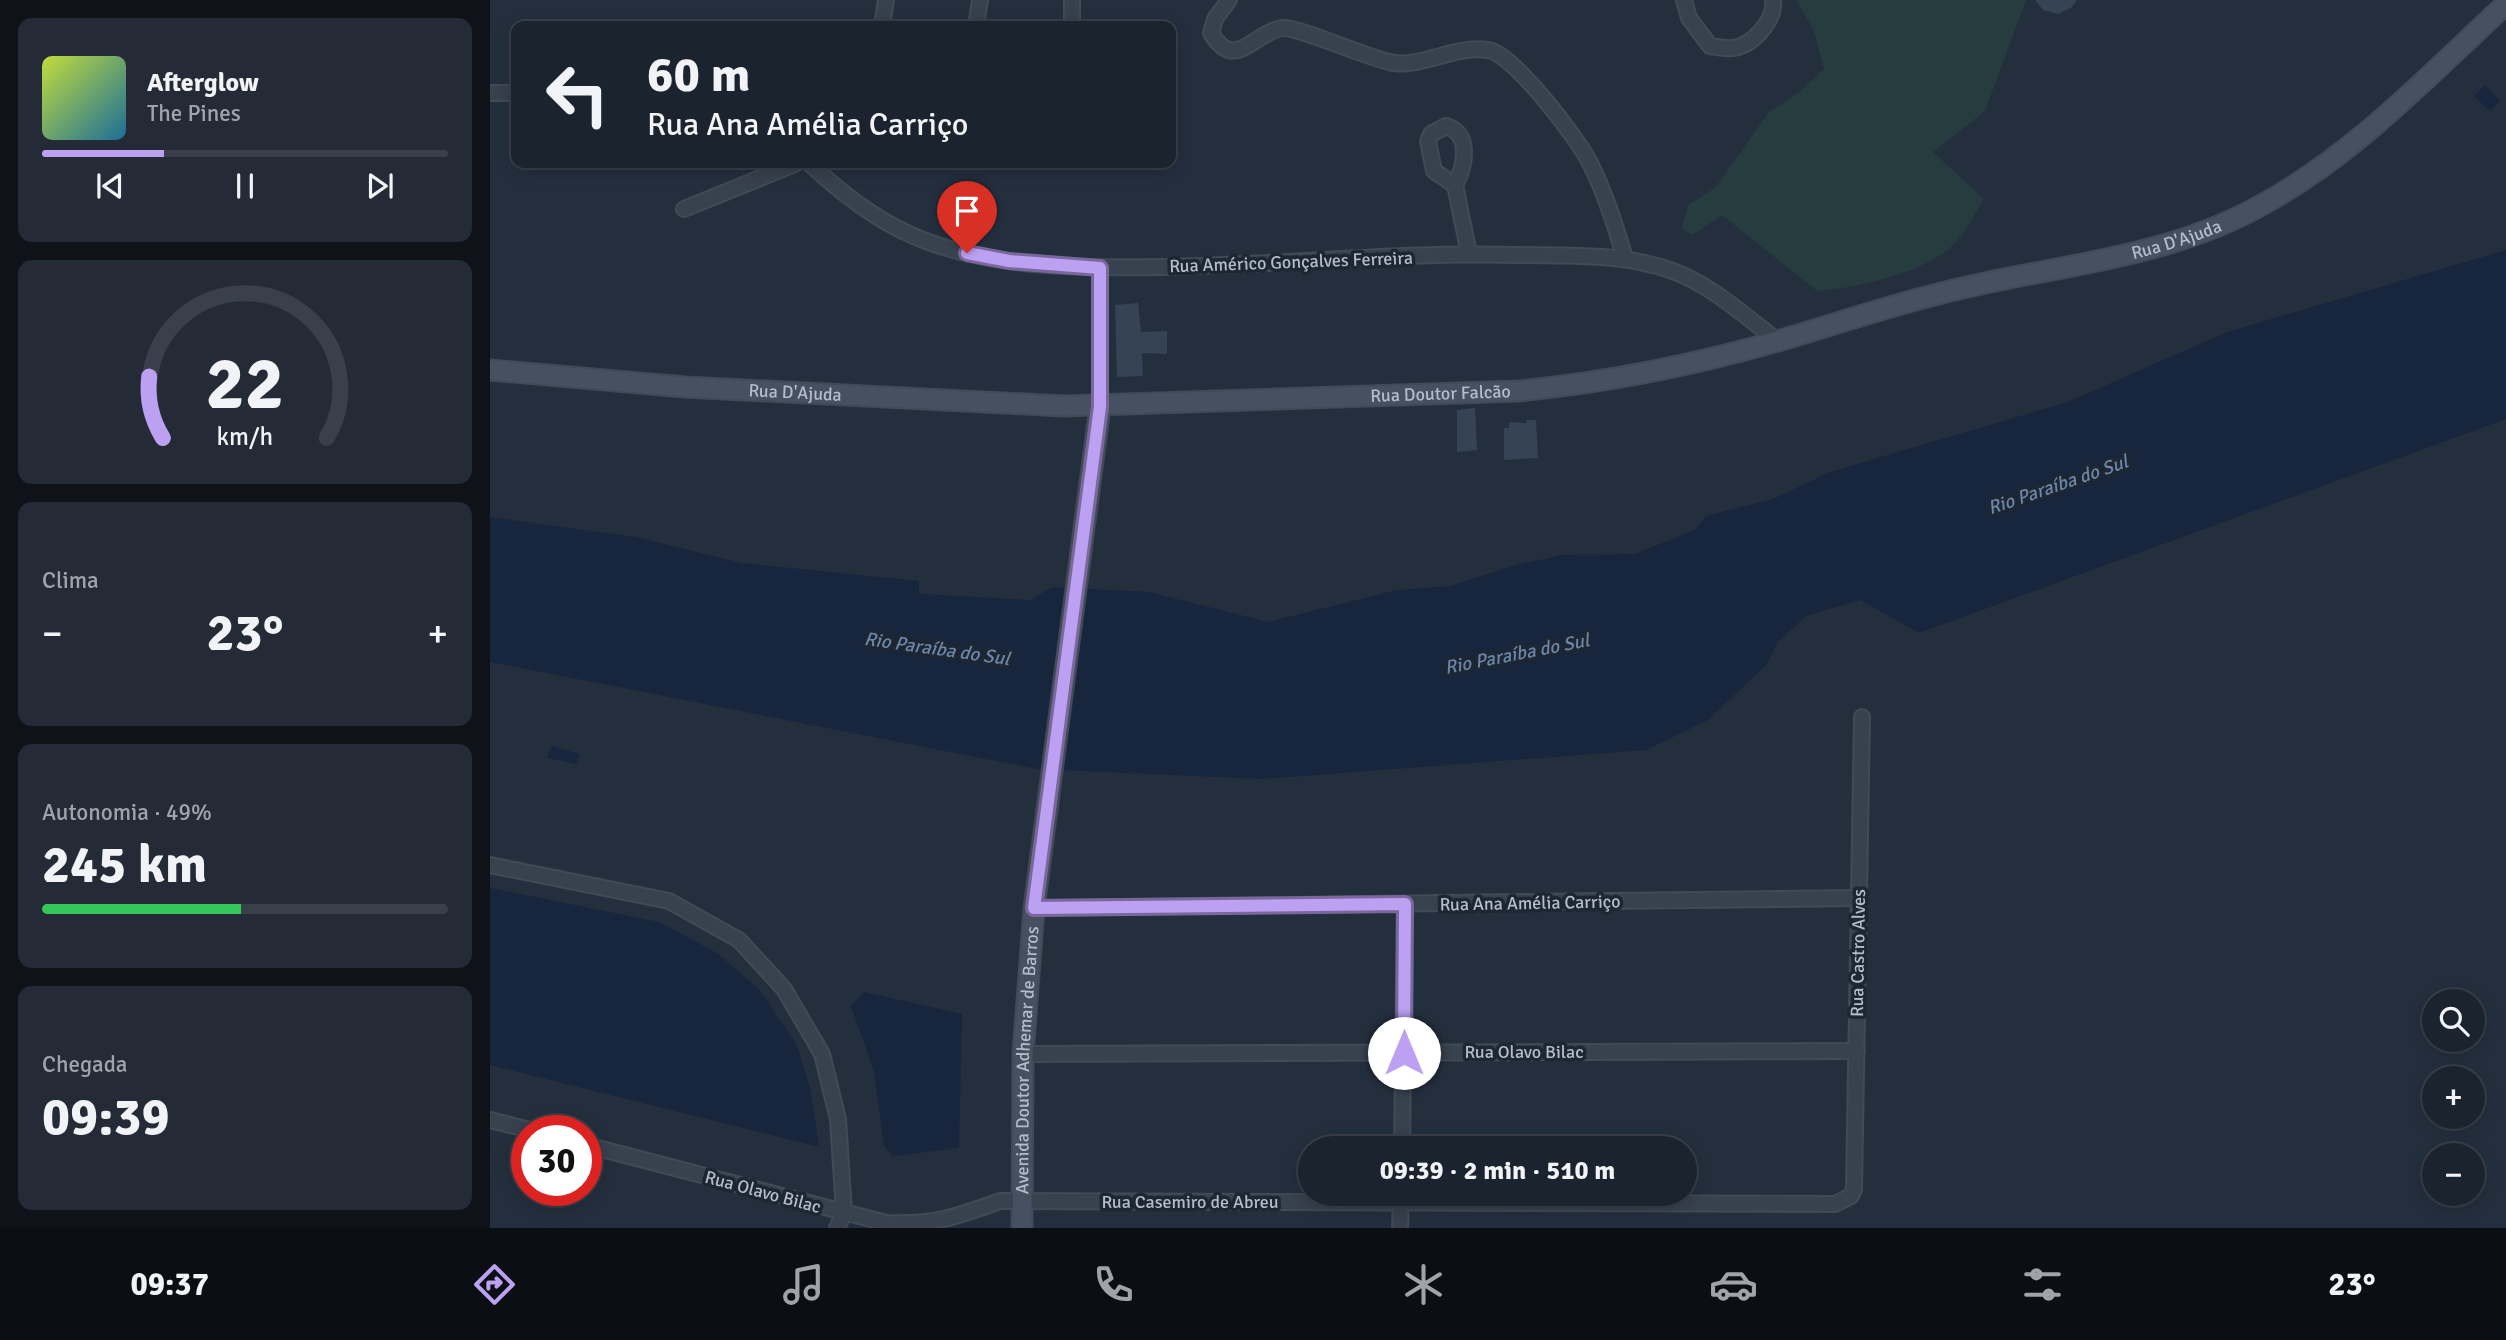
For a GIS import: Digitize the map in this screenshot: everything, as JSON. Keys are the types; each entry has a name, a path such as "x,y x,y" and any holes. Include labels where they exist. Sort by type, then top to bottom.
{"main road":[{"name":"Rua D'Ajuda","path":"1778,341 1938,294 2145,249 2205,231 2256,209 2307,179 2356,143 2506,4"},
{"name":"Rua Doutor Falcão","path":"1100,407 1519,391 1587,384 1647,373 1778,341"},
{"name":"Rua D'Ajuda","path":"490,370 685,387 1100,407"},
{"name":"Avenida Doutor Adhemar de Barros","path":"1022,1228 1023,1054 1034,908 1100,407"}],"street":[{"path":"883,21 886,0"},
{"path":"977,21 980,0"},
{"path":"1072,0 1072,21"},
{"path":"1229,0 1215,19 1211,33 1217,43 1230,51 1245,50 1263,35 1285,27 1396,64 1473,49 1491,50 1500,55 1518,67 1588,159 1604,193 1625,258"},
{"path":"1685,0 1689,18 1710,46 1734,48 1755,39 1766,23 1773,0"},
{"path":"490,93 511,93"},
{"path":"684,209 785,168"},
{"name":"Rua Américo Gonçalves Ferreira","path":"814,168 838,190 876,215 926,241 1009,261 1100,268 1275,265 1469,254 1625,258 1675,272 1714,295 1778,341"},
{"path":"1455,185 1469,254"},
{"name":"Avenida Doutor Adhemar de Barros","path":"1100,268 1100,407"},
{"name":"Rua Castro Alves","path":"1854,1189 1862,717"},
{"path":"490,865 668,901 739,940 784,989 822,1054 838,1119 844,1213 837,1228"},
{"name":"Rua Ana Amélia Carriço","path":"1034,908 1858,898"},
{"path":"1402,1136 1405,904"},
{"name":"Rua Olavo Bilac","path":"1023,1054 1857,1051"},
{"path":"490,1120 511,1125"},
{"name":"Rua Olavo Bilac","path":"602,1149 886,1223 922,1224 949,1220 1000,1201 1022,1201"},
{"name":"Rua Casemiro de Abreu","path":"1697,1202 1835,1204 1851,1196 1854,1189"},
{"name":"Rua Casemiro de Abreu","path":"1022,1201 1298,1200"},
{"path":"1400,1228 1401,1206"}],"green space":[{"path":"1796,0 2026,0 1985,111 1933,152 1984,199 1954,244 1942,254 1909,271 1870,282 1817,291 1722,215 1692,235 1682,228 1688,205 1715,188 1769,112 1797,94 1824,69 1814,31"}],"water":[{"path":"2485,85 2500,101 2490,111 2474,96"},
{"name":"Rio Paraíba do Sul","path":"2506,250 2506,419 1919,633 1860,600 1806,616 1777,643 1767,664 1708,720 1646,750 1262,779 1037,769 490,662 490,517 636,537 742,563 919,581 919,594 1031,600 1052,587 1149,592 1268,622 1397,590 1450,586 1516,565 1563,555 1635,554 1695,530 1706,516 1773,499 1830,472 2068,402 2227,332"},
{"path":"551,746 580,754 576,764 547,758"},
{"path":"490,888 659,922 717,953 760,990 797,1045 811,1092 819,1147 490,1065"},
{"path":"864,992 962,1014 959,1148 893,1156 884,1146 874,1071 851,1006"}],"building":[{"path":"2035,0 2077,0 2072,7 2058,14 2043,10"},
{"path":"1138,303 1141,332 1167,331 1167,354 1142,353 1143,376 1117,377 1115,305"},
{"path":"1475,408 1477,450 1457,452 1457,410"},
{"path":"1527,420 1536,420 1538,458 1504,460 1504,428 1509,428 1509,422 1526,423"}],"route":[{"path":"967,253 1009,261 1100,268 1100,407 1034,908 1405,904 1404,1053"}]}
